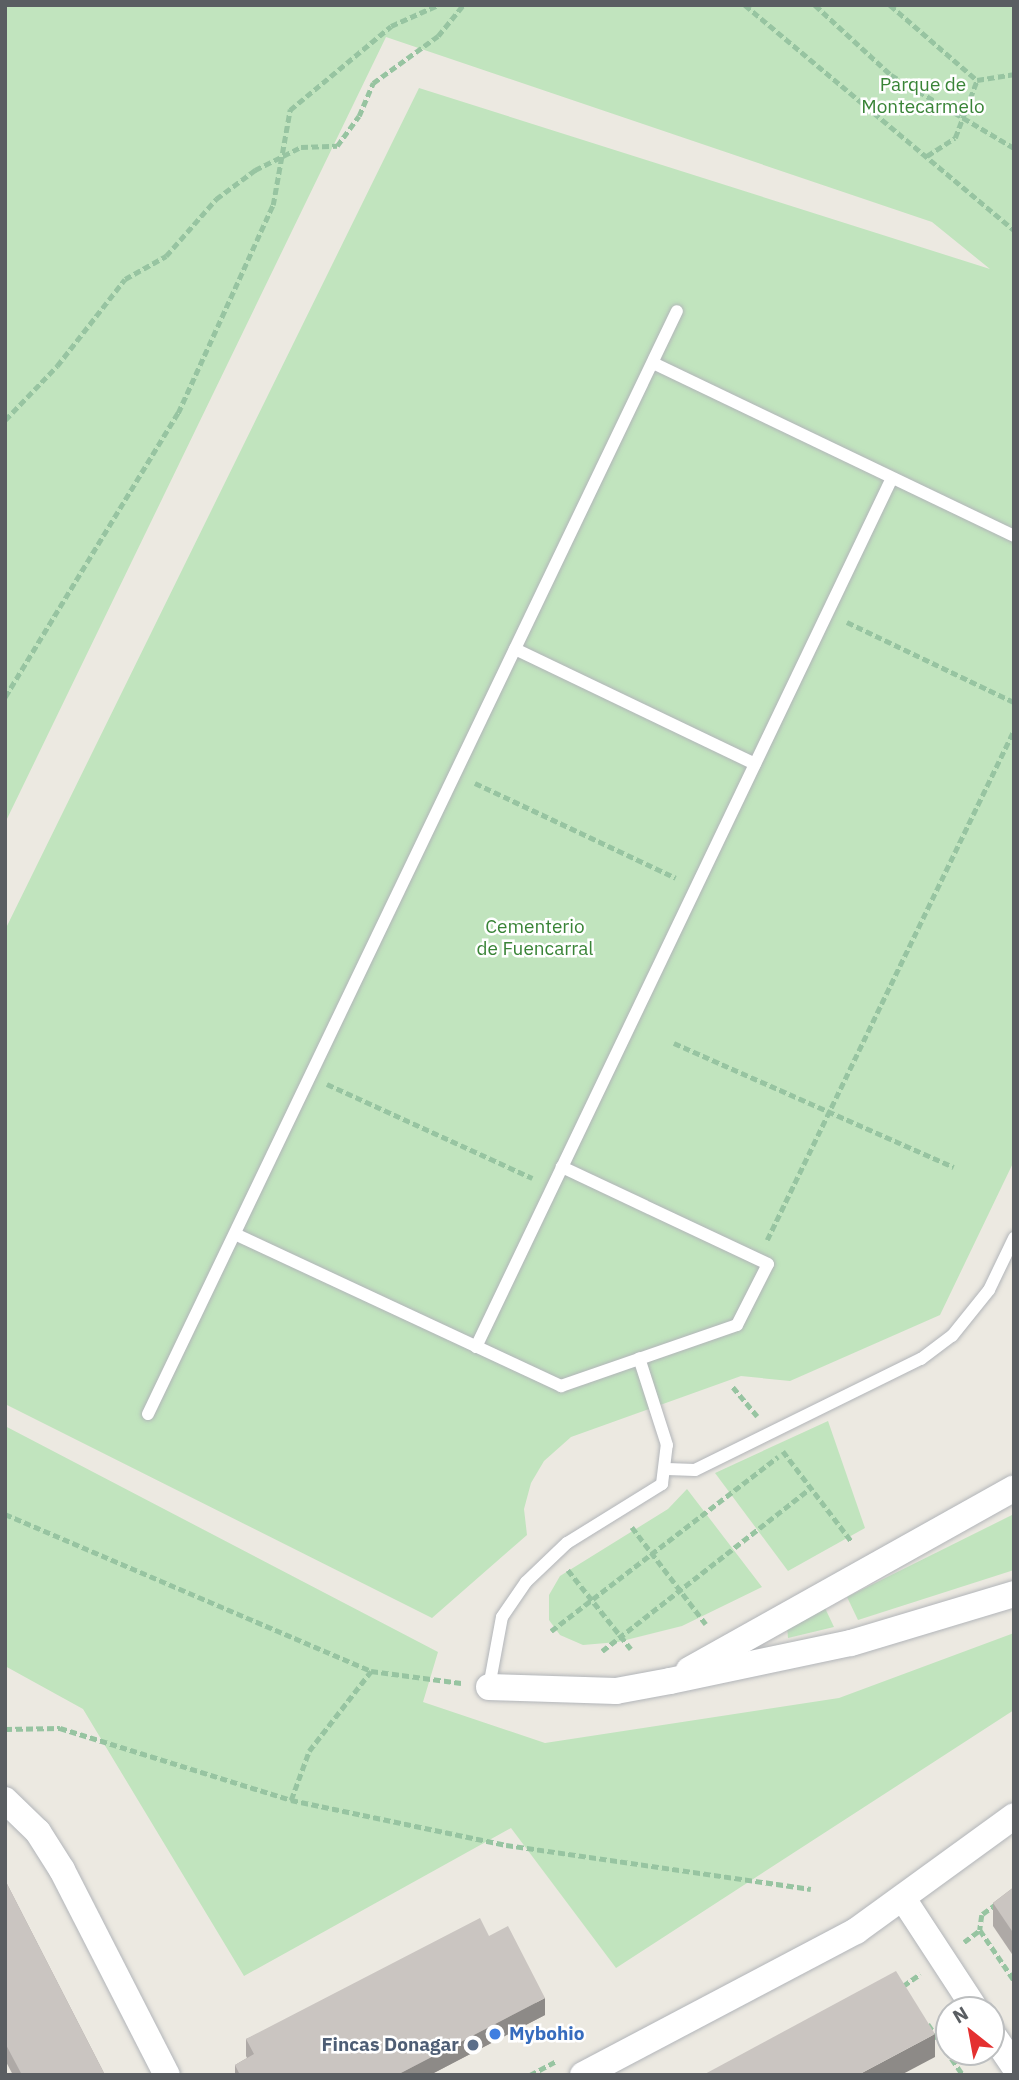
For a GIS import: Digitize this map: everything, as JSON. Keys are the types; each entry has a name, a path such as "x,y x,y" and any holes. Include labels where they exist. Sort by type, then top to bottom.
{"street":[{"path":"670,1681 829,1587 1014,1488"},
{"path":"489,1687 616,1690 670,1681 851,1643 1014,1594"},
{"path":"5,1800 38,1832 62,1870 167,2075"},
{"path":"583,2075 856,1931 904,1900 1014,1816"},
{"path":"904,1900 967,1996"}],"lane":[{"path":"148,1414 677,311"},
{"path":"653,363 1014,536"},
{"path":"476,1347 892,478"},
{"path":"515,649 755,764"},
{"path":"235,1234 561,1386 737,1325 768,1264 562,1167"},
{"path":"667,1469 695,1470 921,1359 952,1336 989,1290 1014,1238"},
{"path":"489,1687 502,1617 526,1583 567,1544 662,1484 667,1469 667,1445 639,1358"}],"path":[{"path":"5,697 178,413 273,205 290,110 391,26 439,5"},
{"path":"5,420 57,366 125,279 166,256 216,200 255,170 301,147 337,146 359,116 373,83 438,36 463,5"},
{"path":"745,5 1014,230"},
{"path":"815,5 891,75 1014,148"},
{"path":"890,5 977,80 1014,74"},
{"path":"927,156 955,138 977,80"},
{"path":"827,613 1014,702"},
{"path":"757,1259 827,1110 1014,730"},
{"path":"455,774 696,887"},
{"path":"674,1043 954,1167"},
{"path":"310,1076 552,1187"},
{"path":"733,1387 852,1542"},
{"path":"551,1631 784,1452"},
{"path":"602,1651 811,1488"},
{"path":"5,1514 372,1671 489,1687"},
{"path":"631,1525 706,1624"},
{"path":"565,1566 631,1648"},
{"path":"291,1800 309,1751 372,1671"},
{"path":"5,1729 60,1728 291,1800 506,1845 811,1889"},
{"path":"1003,1899 982,1915 980,1930 1014,1980"},
{"path":"895,1983 911,1997"},
{"path":"925,2019 963,2075"}],"green space":[{"name":"Cementerio de Fuencarral","path":"5,5 1014,5 1014,1161 940,1315 790,1381 741,1376 571,1437 544,1461 531,1483 524,1509 527,1535 432,1618 5,1404 5,930 419,88 990,269 932,222 386,37 5,823"},
{"path":"828,1421 865,1528 788,1571 715,1473"},
{"path":"5,1426 438,1652 423,1702 545,1743 839,1698 1014,1633 1014,1710 616,1968 511,1828 244,1976 83,1709 5,1666"},
{"path":"687,1489 762,1587 682,1626 618,1642 583,1645 560,1635 549,1620 549,1595 560,1576 668,1509"},
{"path":"1014,1514 1014,1570 858,1620 847,1597"},
{"path":"825,1608 834,1627 788,1638 787,1626"}],"building":[{"path":"5,1880 105,2075 22,2075 5,2043"},
{"path":"1014,1887 1014,1934 993,1903"},
{"path":"480,1918 489,1936 508,1926 545,1998 397,2075 240,2075 235,2065 254,2054 246,2039"},
{"path":"896,1971 935,2034 858,2075 703,2075"}],"place":[{"name":"Mybohio","path":"495,2034"},
{"name":"Fincas Donagar","path":"473,2045"}],"park label":[{"name":"Parque de Montecarmelo","path":"923,96"}]}
